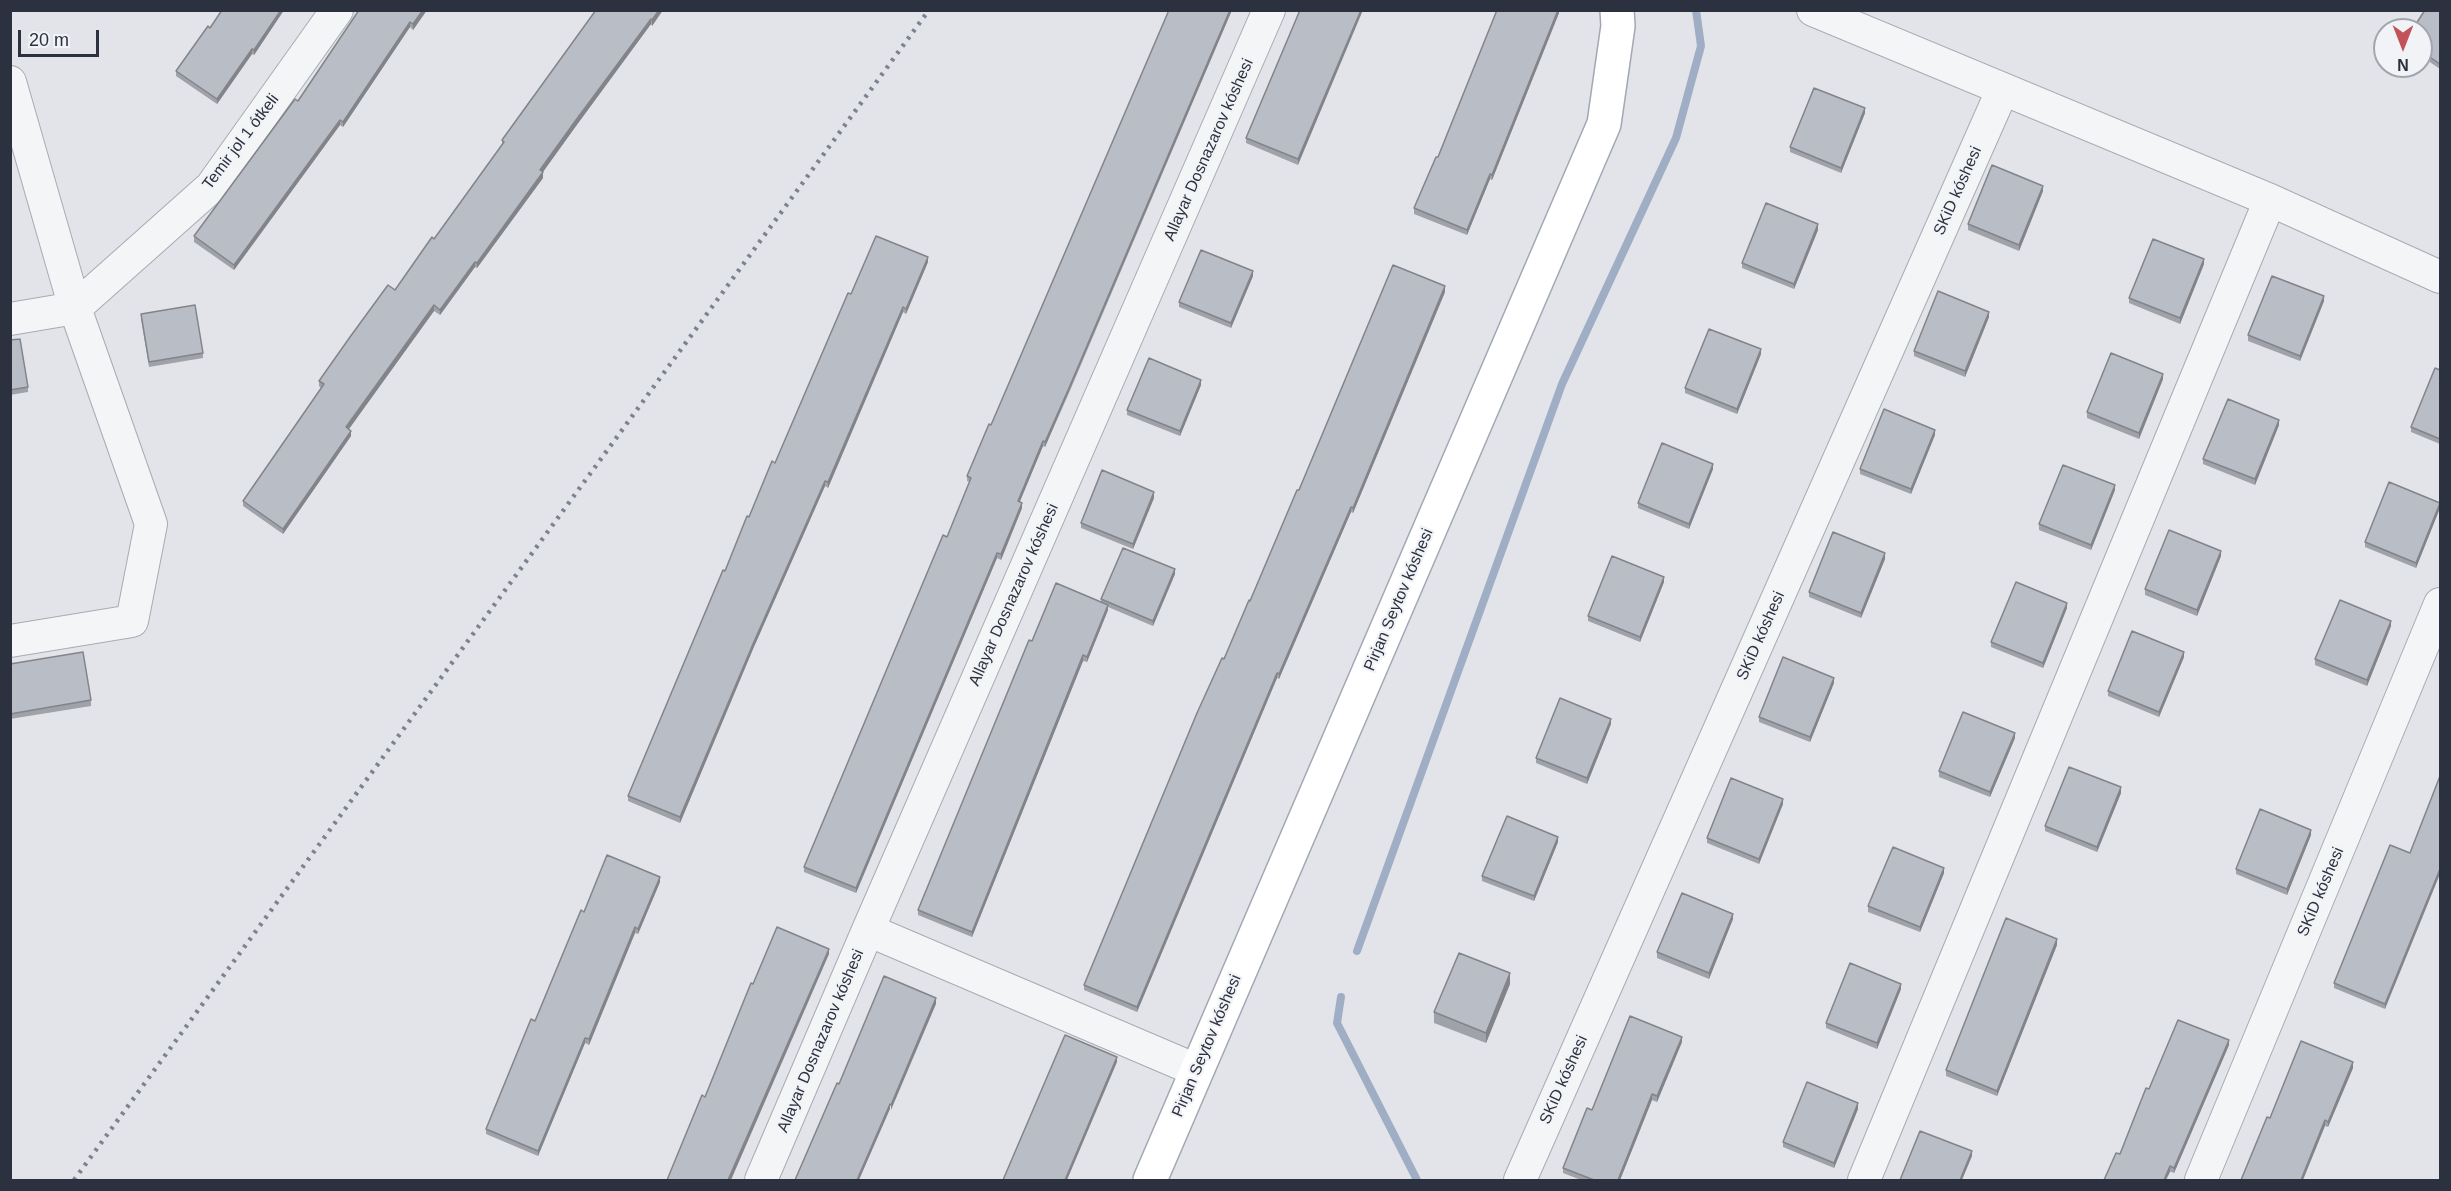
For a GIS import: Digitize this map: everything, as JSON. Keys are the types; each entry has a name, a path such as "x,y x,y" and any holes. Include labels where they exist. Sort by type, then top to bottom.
{"main road":[{"name":"Pirjan Seytov kóshesi","path":"1150,1180 1604,124 1618,26 1617,10"}],"street":[{"name":"Temir jol 1 ótkeli","path":"75,308 211,187 337,10"},
{"name":"Allayar Dosnazarov kóshesi","path":"761,1180 1269,10"},
{"path":"1813,10 2002,91 2270,200 2440,277"},
{"path":"10,81 75,308 151,524 132,621 10,641"},
{"name":"SKiD kóshesi","path":"1520,1180 2002,91"},
{"path":"1864,1180 2270,200"},
{"path":"10,319 75,308"},
{"name":"SKiD kóshesi","path":"2201,1180 2440,604"},
{"path":"868,930 1196,1070"}],"building":[{"path":"222,10 281,10 217,99 176,71"},
{"path":"359,10 423,10 413,24 410,22 343,122 340,120 234,265 194,236 295,99 298,101"},
{"path":"596,10 659,10 540,170 543,172 477,263 475,262 440,310 434,305 346,427 351,431 283,529 243,501 324,384 319,381 350,337 388,285 395,290 432,237 434,239"},
{"path":"1169,10 1230,10 1069,388 1045,442 1043,441 1018,501 1022,503 1001,554 997,553 856,888 804,867 943,535 947,537 971,478 967,476 989,424 991,425"},
{"path":"1300,10 1361,10 1298,159 1246,138"},
{"path":"1497,10 1558,10 1492,175 1490,174 1467,230 1414,208 1436,157 1438,157"},
{"path":"2425,10 2440,10 2440,64 2433,59 2433,18 2420,18"},
{"path":"1814,88 1865,108 1841,168 1790,147"},
{"path":"1992,165 2043,186 2019,245 1968,224"},
{"path":"1766,203 1818,224 1794,284 1742,263"},
{"path":"876,236 928,257 906,309 903,307 828,482 825,481 680,817 628,796 723,570 725,571 772,461 775,463 848,293 851,294"},
{"path":"2153,239 2204,259 2180,318 2129,298"},
{"path":"1201,250 1253,271 1231,323 1179,302"},
{"path":"1393,265 1445,286 1353,508 1351,507 1279,674 1277,673 1137,1007 1084,985 1197,713 1222,658 1224,659 1297,490 1299,490"},
{"path":"2272,276 2324,296 2300,356 2248,335"},
{"path":"1938,291 1989,312 1965,371 1914,351"},
{"path":"195,305 203,353 149,362 141,314"},
{"path":"1709,329 1761,349 1737,409 1685,388"},
{"path":"20,339 28,387 10,390 10,340"},
{"path":"2111,353 2163,374 2139,433 2087,412"},
{"path":"1149,358 1201,380 1180,431 1127,410"},
{"path":"2435,368 2440,370 2440,439 2411,427"},
{"path":"2228,399 2279,420 2255,479 2203,459"},
{"path":"1884,409 1935,430 1911,489 1860,469"},
{"path":"1662,443 1713,464 1689,524 1638,503"},
{"path":"2063,465 2115,485 2091,545 2039,524"},
{"path":"1102,470 1154,492 1133,544 1081,523"},
{"path":"2389,482 2440,503 2416,563 2365,542"},
{"path":"2169,530 2221,551 2197,610 2145,589"},
{"path":"1833,532 1885,553 1861,613 1809,592"},
{"path":"1123,548 1175,569 1153,621 1101,599"},
{"path":"1612,556 1664,577 1640,637 1588,616"},
{"path":"2016,582 2067,603 2043,663 1991,642"},
{"path":"1056,583 1108,605 1087,657 1083,655 972,932 918,910 1029,640 1032,641"},
{"path":"2340,600 2391,621 2367,680 2315,659"},
{"path":"2132,631 2184,652 2159,712 2108,691"},
{"path":"83,652 91,700 10,714 10,664"},
{"path":"1783,657 1834,678 1810,737 1759,717"},
{"path":"1560,698 1611,719 1587,778 1536,758"},
{"path":"1963,712 2015,733 1990,792 1939,771"},
{"path":"2069,767 2121,787 2097,847 2045,826"},
{"path":"2440,776 2440,869 2385,1004 2334,983 2390,845 2410,853"},
{"path":"1731,778 1783,799 1759,859 1707,838"},
{"path":"2260,809 2311,830 2287,889 2236,869"},
{"path":"1507,816 1558,837 1534,896 1482,876"},
{"path":"1893,847 1944,868 1920,927 1868,906"},
{"path":"607,855 660,877 638,929 635,927 589,1039 585,1038 538,1151 486,1129 531,1019 535,1021 581,910 584,912"},
{"path":"1682,893 1733,914 1709,973 1657,952"},
{"path":"2006,918 2057,939 1997,1091 1946,1070"},
{"path":"777,927 829,949 728,1180 667,1180 702,1095 705,1097 751,983 753,984"},
{"path":"1459,953 1510,973 1486,1033 1434,1012"},
{"path":"1850,963 1901,984 1877,1043 1826,1023"},
{"path":"884,976 936,998 891,1105 857,1180 795,1180 837,1083 839,1084"},
{"path":"1630,1016 1682,1037 1657,1096 1652,1094 1618,1180 1594,1180 1563,1168 1587,1108 1592,1110"},
{"path":"2178,1020 2229,1040 2174,1168 2170,1166 2164,1180 2104,1180 2116,1153 2120,1154 2146,1088 2149,1089"},
{"path":"1065,1035 1117,1057 1065,1180 1003,1180"},
{"path":"2301,1041 2353,1062 2328,1122 2325,1120 2301,1180 2241,1180 2267,1117 2270,1118"},
{"path":"1807,1082 1858,1103 1834,1163 1783,1142"},
{"path":"1920,1131 1972,1151 1960,1180 1900,1180"}],"waterway":[{"path":"1357,951 1562,384 1676,138 1701,46 1696,10"},
{"path":"1341,997 1337,1023 1417,1180"}],"railway":[{"path":"74,1180 929,10"}]}
